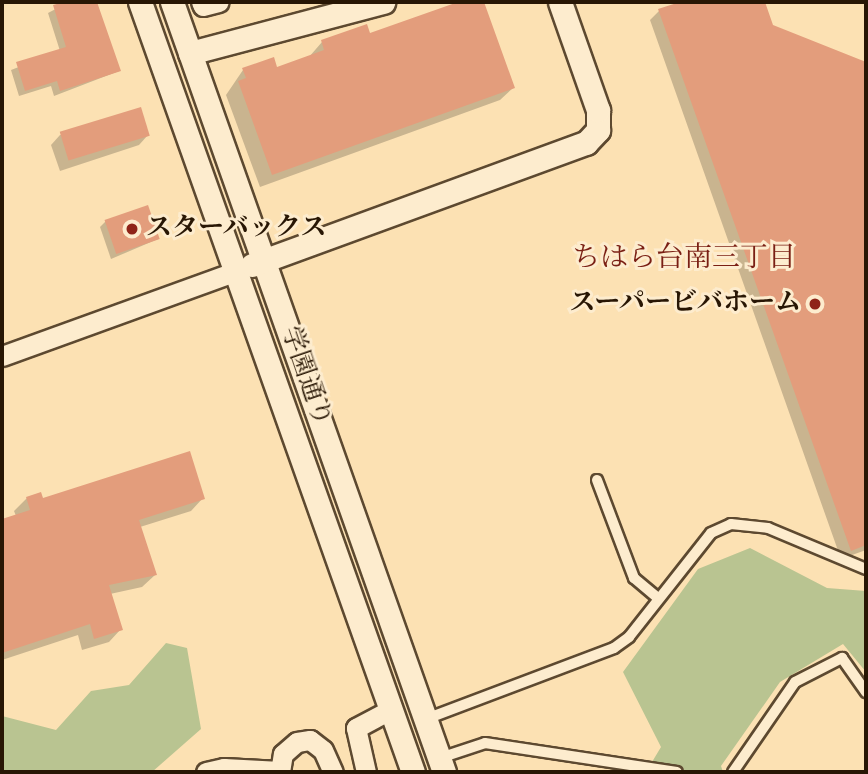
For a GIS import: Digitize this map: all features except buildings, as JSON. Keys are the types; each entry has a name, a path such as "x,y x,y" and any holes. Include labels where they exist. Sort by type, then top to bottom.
{"street":[{"name":"学園通り","path":"140,2 413,772"},
{"name":"学園通り","path":"172,2 442,767"},
{"path":"201,2 203,6 219,2"},
{"path":"190,53 383,2"},
{"path":"2,356 586,143 598,130 598,110 560,2"},
{"path":"366,772 356,728 391,709"},
{"path":"206,772 224,768 280,772 283,754 297,742 310,740 323,750 333,772"}],"lane":[{"path":"597,480 634,578 658,598"},
{"path":"425,719 614,648 711,533 731,524 768,528 866,569"},
{"path":"733,772 795,682 842,658 866,692"},
{"path":"442,767 485,743 677,772"}],"green space":[{"path":"750,548 827,588 866,591 866,672 843,644 780,682 721,766 723,772 646,772 661,747 623,672 698,569"},
{"path":"166,643 187,648 201,729 152,772 2,772 2,716 56,730 91,691 129,685"}],"place":[{"name":"スターバックス","path":"132,229"},
{"name":"スーパービバホーム","path":"815,304"}],"district":[{"name":"ちはら台南三丁目","path":"684,259"}]}
